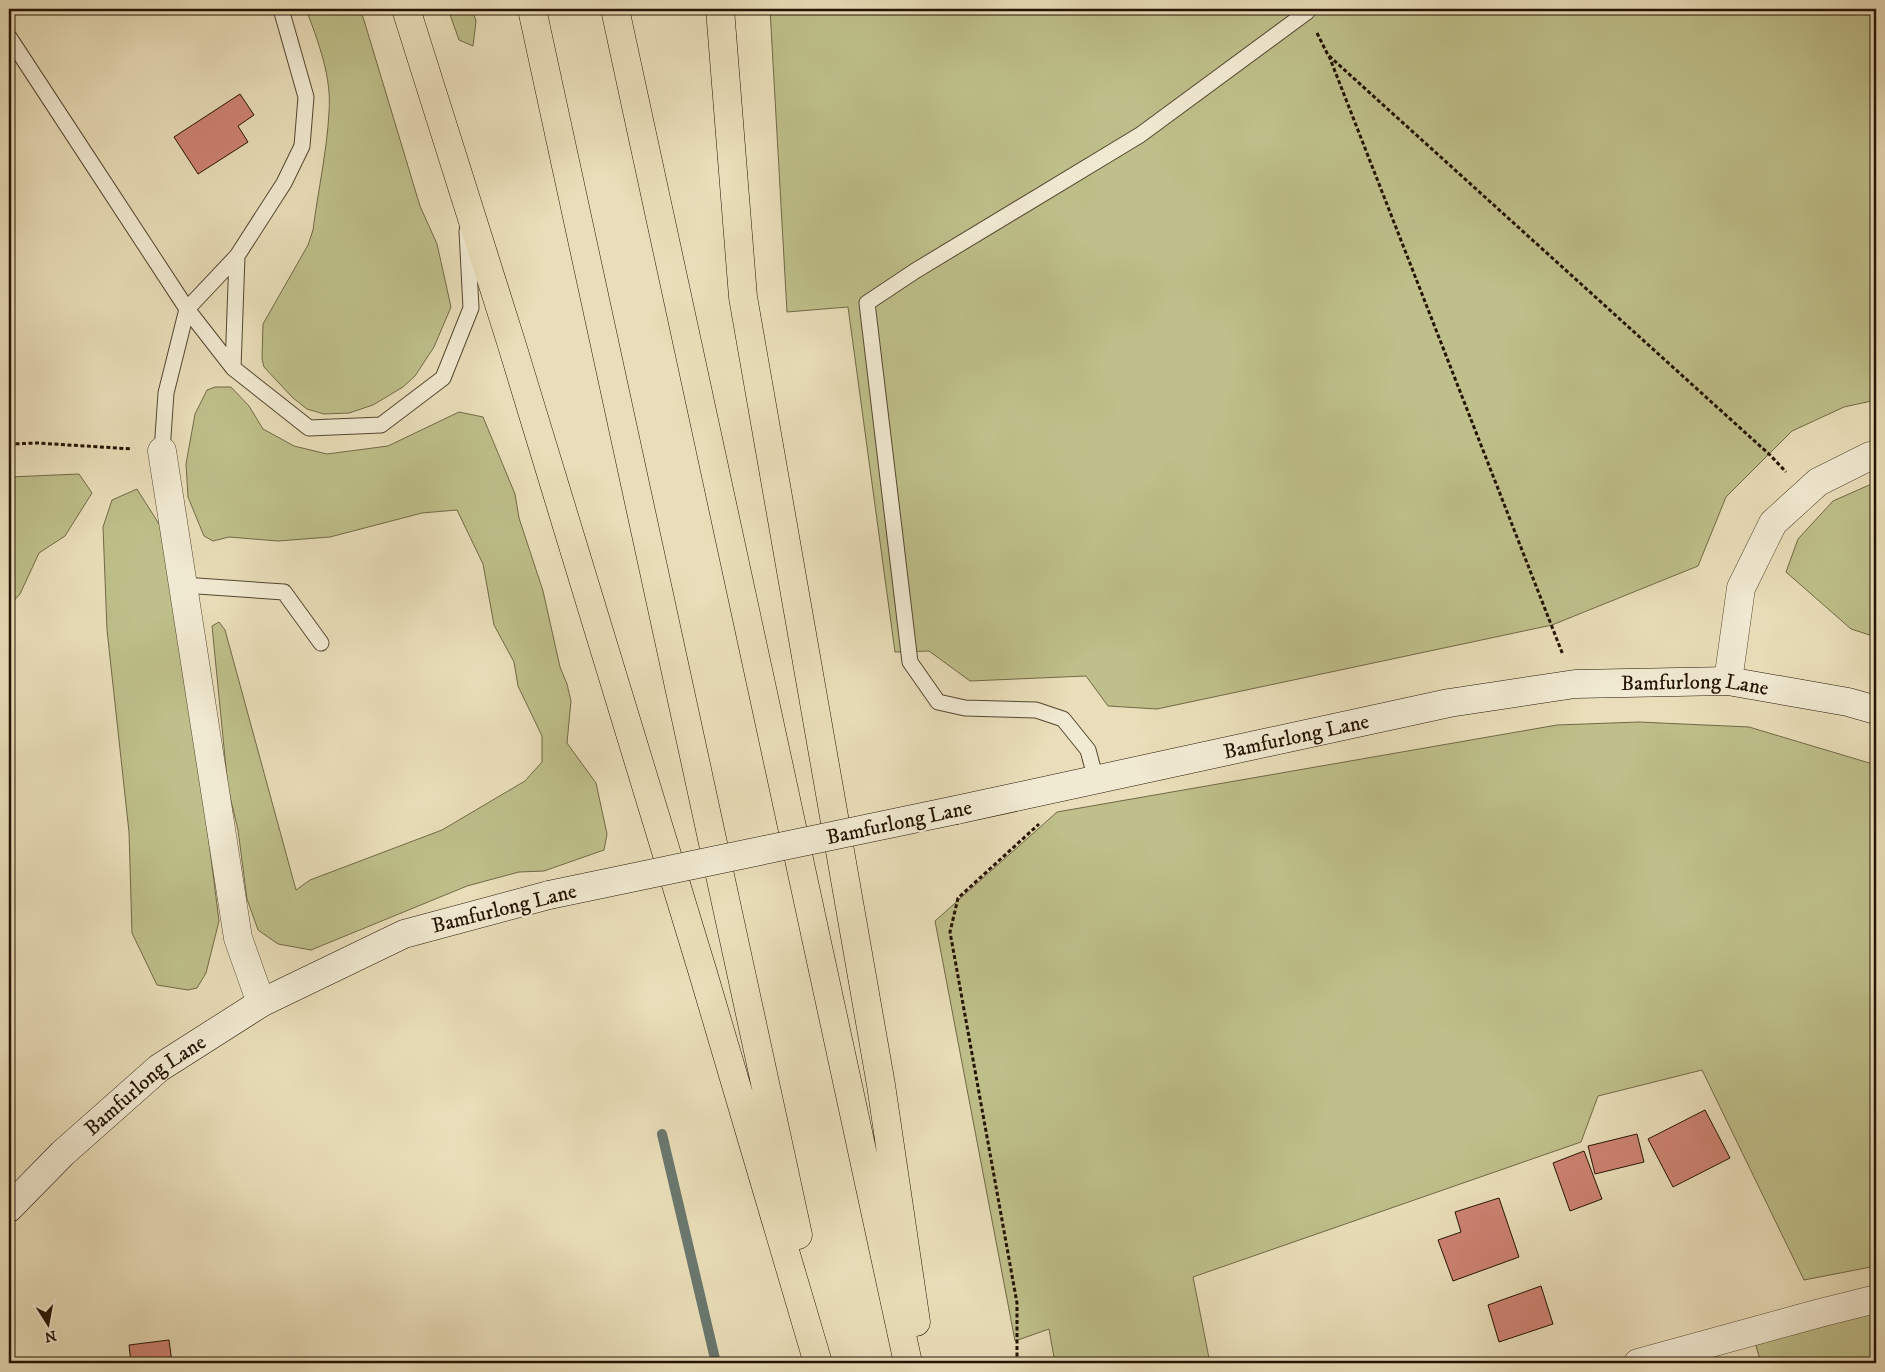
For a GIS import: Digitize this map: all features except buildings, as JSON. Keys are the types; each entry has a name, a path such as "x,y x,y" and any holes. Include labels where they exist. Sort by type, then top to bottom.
{"highway":[{"path":"406,9 700,963 818,1363"},
{"path":"532,9 826,1363"},
{"path":"615,9 908,1363"},
{"path":"720,9 744,297 881,1085 922,1363"}],"street":[{"path":"162,450 238,938 261,1002"},
{"path":"1728,681 1741,588 1774,523 1818,482 1870,456 1876,456"},
{"name":"Bamfurlong Lane","path":"9,1208 63,1153 159,1068 261,1002 404,934 549,895 956,810 1449,703 1575,684 1728,681 1848,702 1876,710"},
{"path":"1638,1363 1876,1299"}],"lane":[{"path":"162,450 166,393 187,309 237,256 284,183 302,146 306,98 282,9"},
{"path":"1096,780 1088,750 1063,719 1036,710 965,708 938,702 910,662 867,303 915,271 1140,135 1307,12"},
{"path":"9,37 187,309 233,368 310,428 381,425 442,378 471,308 465,198"},
{"path":"233,368 237,256"},
{"path":"183,584 284,592 321,643"}],"path":[{"path":"1307,12 1328,55 1575,684"},
{"path":"1328,55 1770,455 1806,494"},
{"path":"9,444 162,450"},
{"path":"1018,1363 1017,1303 950,932 958,898 1049,816 1045,791"}],"green space":[{"path":"306,9 357,9 363,17 420,206 437,244 451,307 434,347 415,376 403,387 373,405 349,413 324,414 307,409 293,398 264,367 262,359 263,324 308,245 313,230 326,141 329,99 326,72"},
{"path":"448,9 472,9 476,21 473,46 459,40"},
{"path":"770,9 1876,9 1876,400 1844,407 1792,431 1726,497 1698,566 1552,625 1157,709 1108,706 1086,676 970,681 929,651 895,652 848,307 787,312"},
{"path":"215,387 231,387 249,406 263,429 294,446 327,454 388,446 459,412 483,417 515,494 519,518 543,591 560,667 571,701 567,743 596,783 607,834 604,850 544,871 519,872 467,886 311,950 278,944 258,930 247,899 238,830 228,788 212,626 219,622 225,630 296,890 310,880 442,830 525,781 542,762 542,736 518,686 514,662 494,625 483,564 457,510 422,513 330,537 278,541 229,537 213,541 204,536 188,497 186,464 195,414 207,390"},
{"path":"79,474 92,493 65,536 39,553 20,594 9,606 9,477"},
{"path":"1876,482 1876,637 1851,629 1786,572 1798,539 1833,501"},
{"path":"137,489 171,543 219,921 206,973 197,988 188,990 157,985 132,933 129,832 107,630 103,527 112,500"},
{"path":"1639,722 1749,727 1876,765 1876,1266 1804,1280 1702,1070 1598,1096 1581,1142 1193,1277 1210,1363 1055,1363 1049,1329 1015,1341 935,921 1057,812 1557,725"},
{"path":"1876,1299 1876,1363 1761,1363 1752,1332"}],"waterway":[{"path":"662,1134 716,1363"}]}
